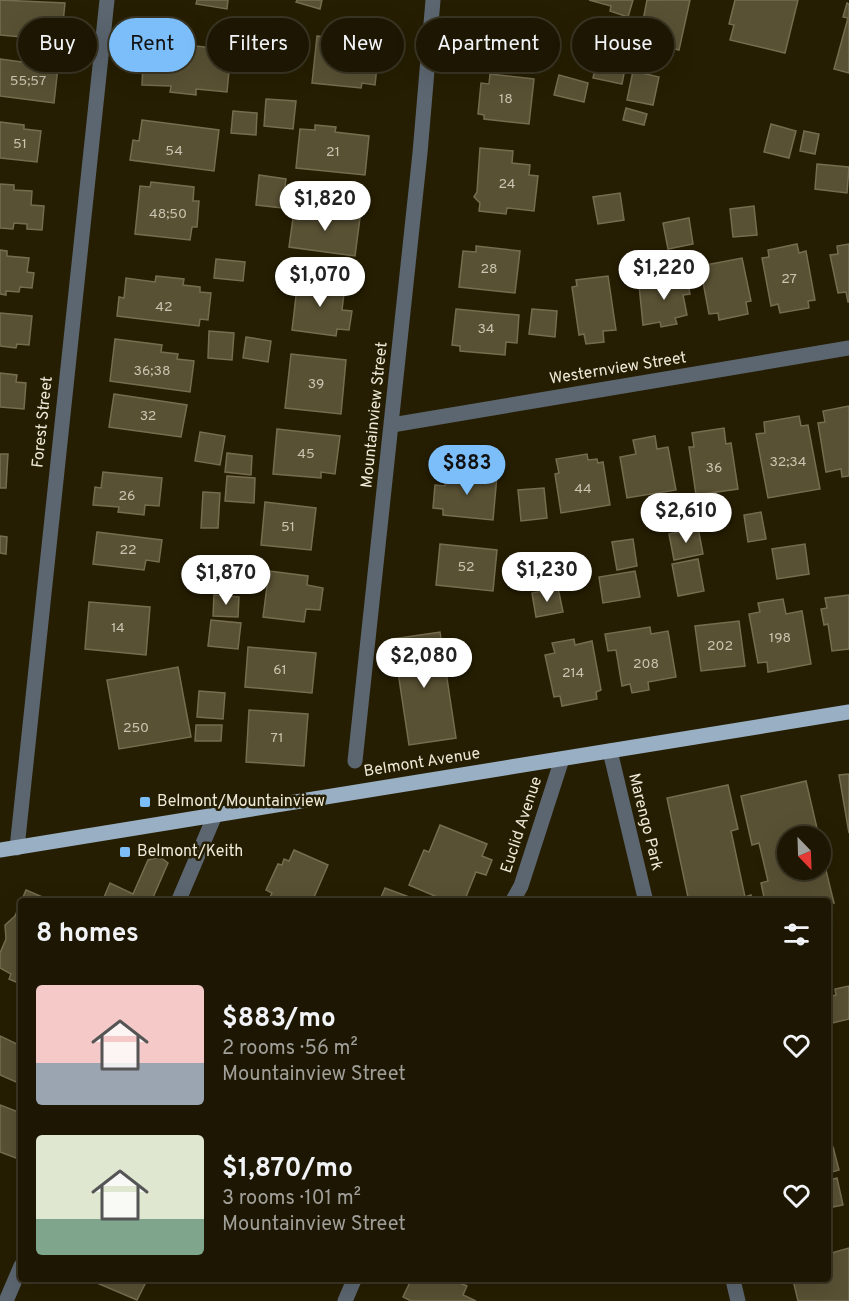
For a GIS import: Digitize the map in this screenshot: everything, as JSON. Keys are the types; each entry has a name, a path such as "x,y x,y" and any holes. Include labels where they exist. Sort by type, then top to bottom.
{"main road":[{"name":"Belmont Avenue","path":"0,850 849,712"}],"street":[{"name":"Forest Street","path":"17,848 107,0"},
{"name":"Mountainview Street","path":"355,761 392,425 434,0"},
{"name":"Westernview Street","path":"392,425 849,348"},
{"name":"Marengo Park","path":"610,751 645,898"},
{"name":"Euclid Avenue","path":"514,898 521,886 562,759"},
{"path":"180,898 215,815"},
{"path":"6,1301 18,1273"},
{"path":"345,1301 353,1282"},
{"path":"733,1282 738,1301"}],"building":[{"path":"0,0 65,3 63,18 18,18 18,37 0,35"},
{"path":"197,0 228,0 227,9 196,4"},
{"path":"297,0 322,0 320,9 296,2"},
{"path":"589,0 633,0 628,17 610,11 611,6"},
{"path":"647,0 690,0 679,50 674,49 674,18 644,18"},
{"path":"735,0 798,0 785,53 730,40 734,25 729,24"},
{"path":"847,3 849,4 849,73 834,69 848,18 843,17"},
{"path":"317,36 321,36 321,72 376,72 375,85 362,83 361,88 312,83"},
{"path":"195,46 207,47 207,72 229,72 227,92 196,89 196,95 170,92 171,86 142,85 143,72 195,72"},
{"path":"0,59 18,61 18,72 57,72 54,103 0,96"},
{"path":"594,72 624,72 622,84 593,78"},
{"path":"633,72 659,77 653,105 627,100"},
{"path":"490,74 534,79 529,124 484,119 484,115 478,114 481,83 489,84"},
{"path":"559,75 588,83 584,102 554,95"},
{"path":"266,99 296,101 293,129 264,126"},
{"path":"626,108 647,114 644,125 623,120"},
{"path":"233,111 257,113 256,135 231,133"},
{"path":"142,120 219,130 214,171 130,160 133,140 139,141"},
{"path":"0,122 24,125 24,129 41,131 37,162 0,158"},
{"path":"771,124 796,131 789,158 764,152"},
{"path":"315,125 336,127 335,132 369,136 365,175 296,168 300,129 315,130"},
{"path":"804,131 819,134 815,154 800,151"},
{"path":"480,148 513,151 512,163 530,165 529,175 538,176 534,211 507,208 506,214 479,211 480,203 474,197 477,192"},
{"path":"817,164 849,167 847,193 815,189"},
{"path":"259,175 286,179 282,208 256,205"},
{"path":"151,182 194,187 193,201 199,201 197,227 192,227 190,240 135,234 140,186 150,187"},
{"path":"0,184 14,185 14,190 32,191 31,205 44,206 42,230 27,229 27,224 14,223 13,229 0,228"},
{"path":"620,193 624,220 598,224 593,197"},
{"path":"754,206 757,235 733,237 730,209"},
{"path":"308,207 336,210 335,215 360,218 355,256 289,247 294,211 307,213"},
{"path":"689,218 693,244 668,249 663,223"},
{"path":"797,244 799,253 806,251 815,300 808,301 809,308 780,313 778,304 771,306 762,258 769,257 768,250"},
{"path":"849,244 848,302 846,292 838,293 830,255 838,254 837,246"},
{"path":"476,246 520,251 515,293 459,287 463,251 476,252"},
{"path":"0,250 7,251 7,256 29,258 27,272 34,273 32,288 20,287 19,292 6,291 6,295 0,294"},
{"path":"742,258 751,301 746,302 748,314 719,320 718,313 709,314 700,266"},
{"path":"216,259 245,262 243,281 214,278"},
{"path":"156,276 184,279 183,285 200,287 200,292 211,293 208,320 200,319 199,326 117,316 119,297 124,298 126,278 155,282"},
{"path":"608,276 616,330 603,331 604,342 586,344 584,334 579,335 572,287 577,286 576,280"},
{"path":"687,277 690,294 683,295 687,315 675,318 677,324 661,327 660,322 643,325 639,285"},
{"path":"298,279 345,285 342,310 352,311 349,330 337,329 336,336 292,330"},
{"path":"456,309 519,315 517,343 506,342 505,355 460,351 460,346 452,345"},
{"path":"532,309 557,311 555,337 529,334"},
{"path":"0,313 32,316 29,345 17,344 16,348 0,346"},
{"path":"209,331 234,333 232,360 208,358"},
{"path":"246,337 271,341 268,362 243,358"},
{"path":"115,339 162,345 161,352 178,354 177,359 194,361 190,392 110,381"},
{"path":"291,354 346,360 341,414 285,408"},
{"path":"0,373 17,375 16,382 26,383 24,409 0,407"},
{"path":"114,394 187,405 181,437 109,427"},
{"path":"849,406 849,476 842,477 841,469 826,472 818,423 825,422 823,411"},
{"path":"799,416 801,426 808,425 820,489 768,498 756,434 765,433 764,422"},
{"path":"724,428 726,444 731,443 738,489 696,495 689,447 694,447 692,433"},
{"path":"277,429 340,436 335,474 321,472 321,478 273,474"},
{"path":"200,432 225,436 220,465 195,461"},
{"path":"655,436 657,449 668,447 676,490 627,498 620,457 636,454 633,440"},
{"path":"227,453 252,456 251,475 225,472"},
{"path":"0,454 8,454 6,488 0,488"},
{"path":"587,454 588,460 597,459 598,463 603,462 610,505 561,513 555,474 559,473 556,459"},
{"path":"447,471 497,476 493,520 443,515 443,509 433,508 435,485 445,486"},
{"path":"103,472 162,478 159,506 145,505 144,515 118,512 119,507 93,505 95,487 101,488"},
{"path":"227,476 255,478 254,503 225,501"},
{"path":"544,488 547,518 521,521 518,490"},
{"path":"203,492 220,493 218,528 201,528"},
{"path":"265,502 316,508 311,550 261,545"},
{"path":"761,512 766,539 748,542 744,515"},
{"path":"698,528 703,554 674,560 669,534"},
{"path":"97,532 162,540 159,562 146,560 144,570 93,564"},
{"path":"0,536 7,537 6,554 0,553"},
{"path":"633,539 637,566 617,570 612,542"},
{"path":"440,544 497,550 493,591 436,585"},
{"path":"805,544 809,574 777,579 772,549"},
{"path":"554,559 559,578 533,585 528,565"},
{"path":"698,559 704,591 678,596 672,564"},
{"path":"269,571 308,576 307,585 323,588 320,610 306,609 304,622 263,617"},
{"path":"635,571 640,597 603,603 599,577"},
{"path":"558,588 563,612 536,617 532,593"},
{"path":"214,595 239,597 238,617 213,616"},
{"path":"849,595 849,649 832,651 828,624 824,625 821,609 827,608 825,598"},
{"path":"783,599 786,614 802,611 811,664 768,672 767,662 758,663 749,614 760,612 758,603"},
{"path":"89,602 150,607 146,655 85,649"},
{"path":"211,620 241,623 238,649 208,646"},
{"path":"739,621 745,666 701,671 695,626"},
{"path":"650,627 651,634 668,631 676,677 648,682 649,690 632,693 630,684 622,686 616,650 608,651 605,634"},
{"path":"440,632 456,738 409,745 393,639"},
{"path":"574,639 575,645 592,641 601,690 596,692 597,699 562,706 560,696 554,697 545,655 555,653 552,643"},
{"path":"248,647 316,653 312,693 245,687"},
{"path":"178,667 191,737 119,749 107,680"},
{"path":"199,691 225,693 223,719 197,717"},
{"path":"249,710 308,714 304,766 246,762"},
{"path":"196,725 222,725 221,741 195,741"},
{"path":"849,774 849,833 839,775"},
{"path":"806,781 816,826 777,826 777,880 828,880 834,903 831,903 831,898 764,898 761,883 768,881 759,843 752,845 741,796"},
{"path":"728,785 738,829 731,831 745,897 751,895 752,898 688,898 667,798"},
{"path":"440,825 487,844 482,856 492,860 486,875 476,872 466,898 440,898 409,885 424,850 429,852"},
{"path":"294,850 328,865 314,898 270,898 272,893 266,890 278,864 282,865 284,859 289,861"},
{"path":"160,857 168,863 153,898 104,898 110,883 133,894 148,860"},
{"path":"385,888 409,897 409,898 381,898"},
{"path":"26,890 45,898 23,898"},
{"path":"18,909 18,983 9,979 11,974 0,968 0,953 6,939 5,925 15,916"},
{"path":"849,986 849,1019 831,1023 831,996 836,995 835,989"},
{"path":"0,1036 18,1045 18,1083 0,1075"},
{"path":"0,1105 18,1112 18,1159 0,1152"},
{"path":"831,1147 833,1147 839,1170 831,1172"},
{"path":"837,1178 843,1205 831,1207 831,1180"},
{"path":"849,1248 849,1301 798,1301 793,1282 831,1282 831,1253"},
{"path":"95,1282 146,1282 137,1300"},
{"path":"410,1282 458,1282 467,1286 463,1295 476,1301 411,1301 403,1297"}],"place":[{"name":"Belmont/Mountainview","path":"145,802"},
{"name":"Belmont/Keith","path":"125,852"}]}
